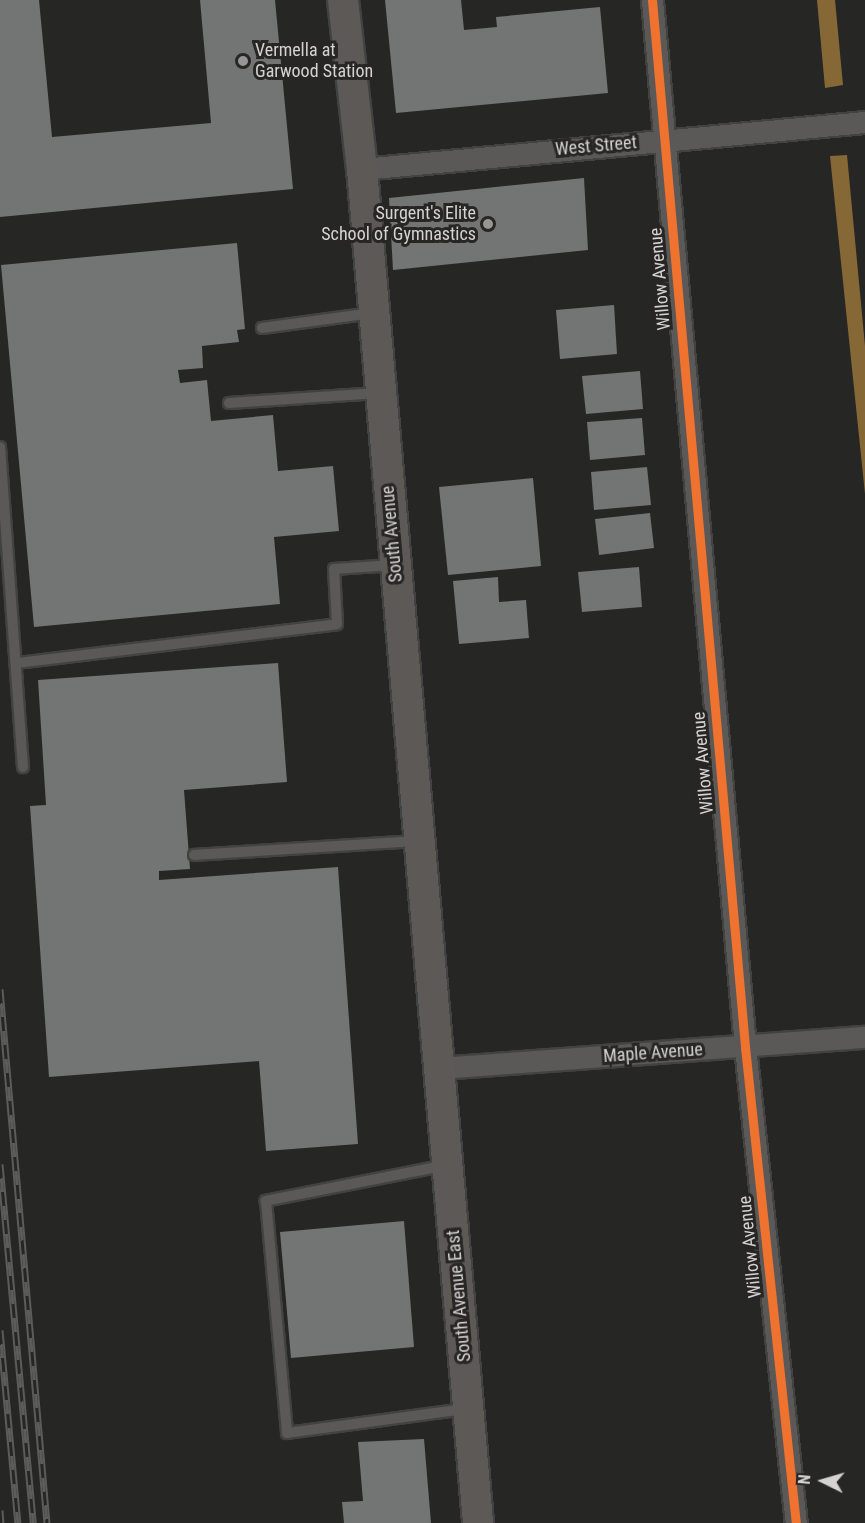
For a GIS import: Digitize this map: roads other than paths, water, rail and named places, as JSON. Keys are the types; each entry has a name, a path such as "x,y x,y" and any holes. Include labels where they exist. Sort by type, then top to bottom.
{"main road":[{"name":"South Avenue","path":"344,0 362,169 372,313 440,1068"},
{"name":"South Avenue East","path":"440,1068 478,1523"}],"street":[{"name":"Willow Avenue","path":"652,0 745,1047 796,1523"},
{"name":"West Street","path":"362,169 865,122"},
{"name":"Maple Avenue","path":"440,1068 865,1037"}],"lane":[{"path":"262,328 372,313"},
{"path":"229,403 379,393"},
{"path":"0,447 17,663 22,767"},
{"path":"17,663 337,624 334,569 395,565"},
{"path":"194,855 420,841"},
{"path":"448,1165 266,1201 288,1433 468,1409"}],"railway":[{"path":"0,989 47,1523"},
{"path":"0,1164 33,1523"},
{"path":"0,1330 18,1523"},
{"path":"0,1510 1,1523"}],"place":[{"name":"Vermella at Garwood Station","path":"243,61"},
{"name":"Surgent's Elite School of Gymnastics","path":"488,224"}]}
